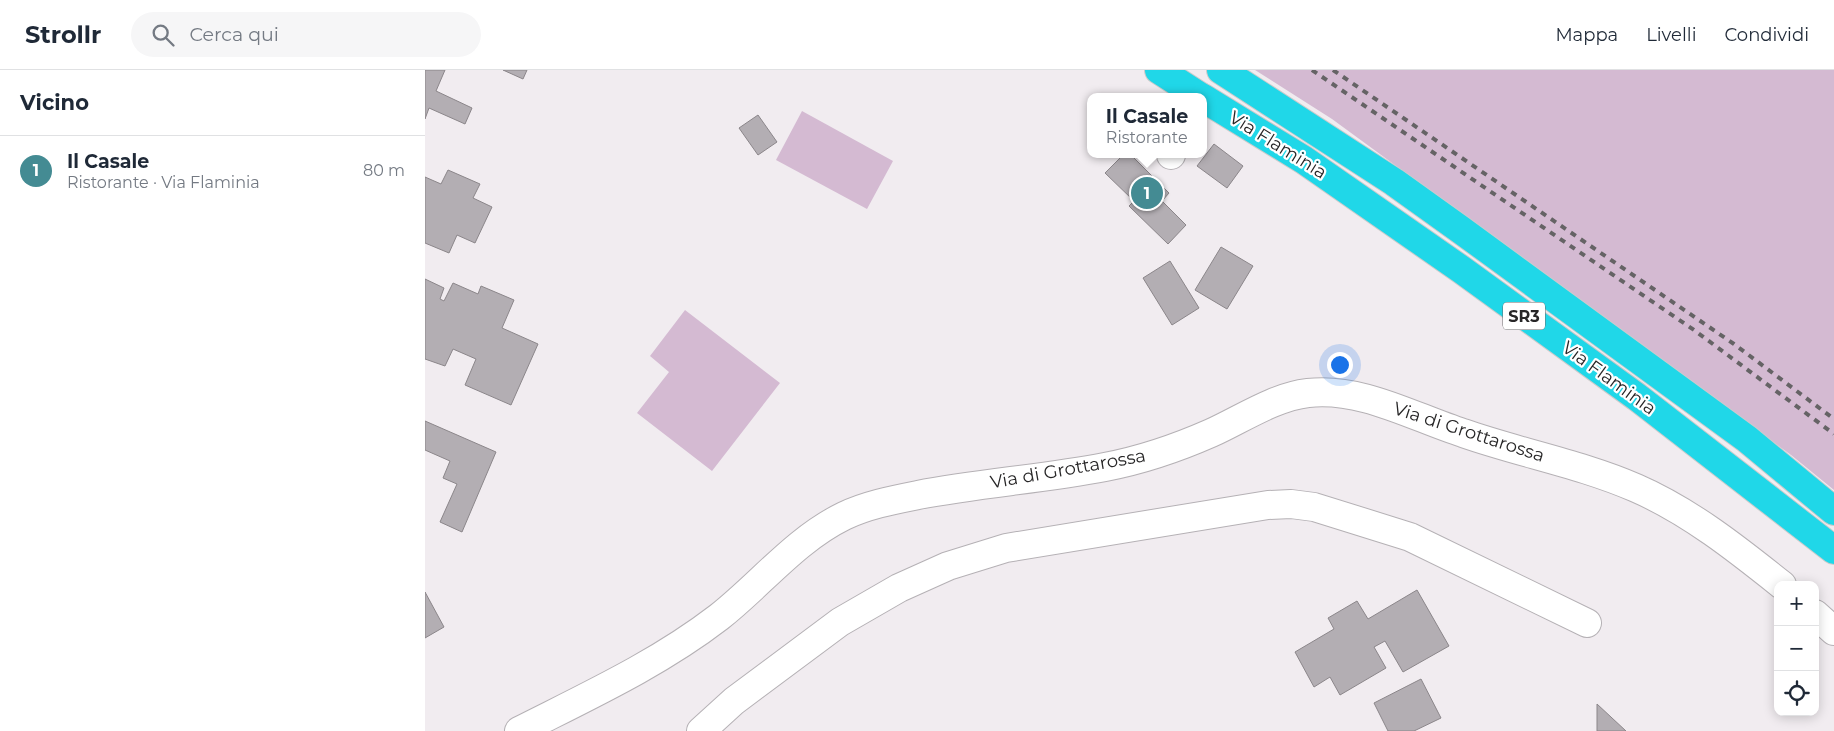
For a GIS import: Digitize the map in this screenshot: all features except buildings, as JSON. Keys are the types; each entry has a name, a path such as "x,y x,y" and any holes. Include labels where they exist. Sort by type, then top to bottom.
{"highway":[{"name":"Via Flaminia","path":"1159,70 1190,93"},
{"name":"Via Flaminia","path":"1221,70 1394,182 1461,230 1747,439 1834,511"},
{"name":"Via Flaminia","path":"1207,105 1305,160 1461,270 1637,397 1834,550"}],"street":[{"name":"Via di Grottarossa","path":"519,731 613,684 690,638 722,614 785,557 816,533 845,516 873,505 933,492 1072,472 1132,461 1186,444 1288,397 1307,393 1325,392 1364,398 1462,433 1634,487 1693,521 1776,581"},
{"path":"701,731 741,695 840,622 899,588 948,566 1006,548 1268,504 1314,507 1410,537 1587,623"},
{"path":"1819,618 1834,631"}],"shaded area":[{"path":"1255,70 1834,70 1834,490 1791,455 1332,119"},
{"path":"802,111 893,161 867,209 776,160"},
{"path":"685,310 780,383 712,471 637,413 669,372 650,356"}],"railway":[{"path":"1312,70 1694,330 1834,434"},
{"path":"1333,70 1734,344 1834,419"}],"place":[{"name":"Il Casale","path":"1147,193"}]}
